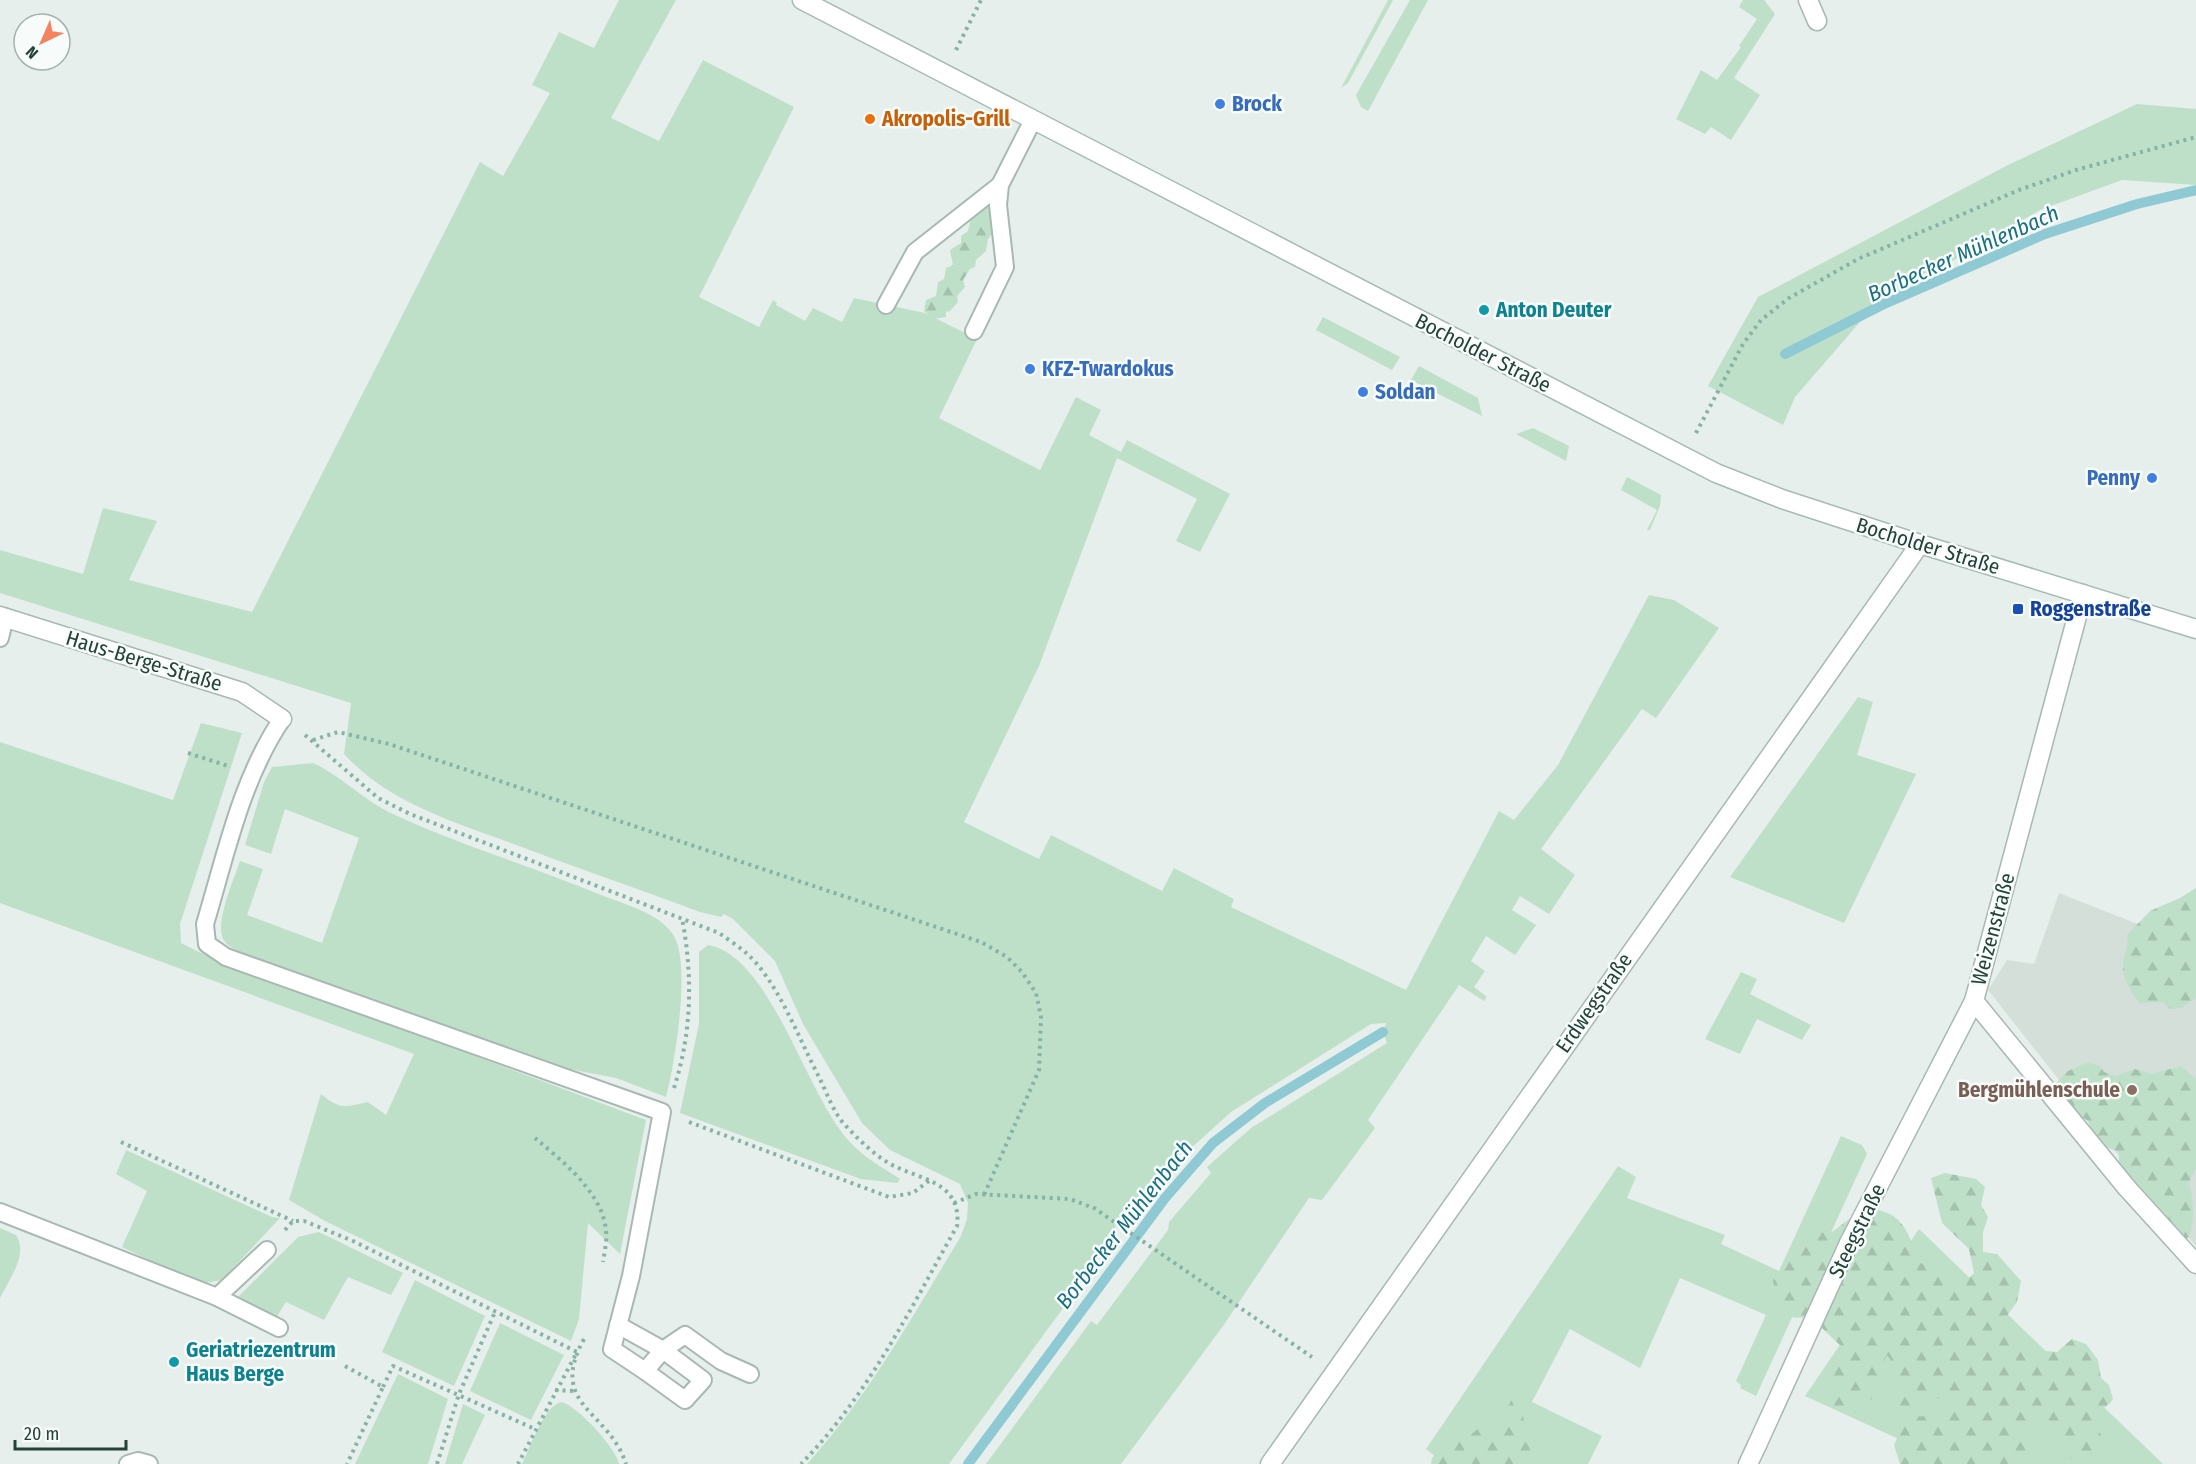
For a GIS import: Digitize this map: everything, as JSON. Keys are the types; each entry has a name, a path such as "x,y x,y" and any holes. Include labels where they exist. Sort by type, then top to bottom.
{"street":[{"name":"Bocholder Straße","path":"802,0 1684,458 1757,490 1920,544 2196,629"},
{"path":"1808,0 1817,21"},
{"name":"Erdwegstraße","path":"1270,1464 1333,1371 1920,544"},
{"name":"Weizenstraße","path":"2083,594 1974,1001 2127,1188 2196,1264"},
{"name":"Haus-Berge-Straße","path":"3,617 242,692 282,719"},
{"name":"Steegstraße","path":"1748,1464 1849,1243 1974,1001"}],"lane":[{"path":"975,331 1005,267 998,205 1000,185 1033,120"},
{"path":"886,304 915,252 1000,185"},
{"path":"0,638 3,617"},
{"path":"282,719 265,744 251,774 205,924 207,944 226,957 666,1114 631,1276 612,1349 685,1400 721,1362"},
{"path":"0,1212 217,1297 279,1328"},
{"path":"217,1297 267,1250"},
{"path":"617,1329 663,1350 703,1380"},
{"path":"645,1371 663,1350 685,1335 721,1362 750,1374"},
{"path":"128,1464 138,1461 149,1464"}],"path":[{"path":"944,74 981,0"},
{"path":"1684,458 1743,344 1761,320 1789,297 1858,259 2019,190 2098,164 2196,136"},
{"path":"282,719 312,740 378,798 410,814 718,933 746,952 765,974 840,1120 863,1145 894,1166 930,1179 944,1189 954,1203 958,1216 957,1226 898,1331 846,1413 801,1464"},
{"path":"312,740 338,732 389,744 926,923 981,942 1007,957 1036,993 1041,1017 1039,1070 984,1194"},
{"path":"188,753 251,774"},
{"path":"682,918 688,955 691,1003 682,1060 666,1114 889,1197 913,1193 930,1179"},
{"path":"535,1138 560,1160 586,1189 603,1214 606,1227 602,1272"},
{"path":"121,1142 292,1221 304,1221 353,1241 576,1352"},
{"path":"954,1203 976,1194 984,1194 1070,1199 1094,1208 1333,1371"},
{"path":"267,1250 292,1221"},
{"path":"437,1464 459,1394 495,1312"},
{"path":"518,1464 555,1390 592,1324 617,1329"},
{"path":"576,1352 571,1379 574,1392 620,1449 626,1464"},
{"path":"345,1366 383,1387"},
{"path":"348,1464 393,1366 535,1429"},
{"path":"555,1390 567,1389 574,1392"}],"shaded area":[{"name":"Bergmühlenschule","path":"2059,893 2196,947 2196,1246 2146,1190 1988,990 2007,960 2034,964"}],"green space":[{"path":"619,0 676,0 611,118 659,141 703,60 794,107 699,297 759,327 773,300 777,303 776,305 805,321 813,308 842,322 854,298 925,313 977,339 939,418 1040,470 1076,397 1101,410 1089,435 1121,452 1127,440 1230,494 1200,552 1176,541 1197,499 1117,458 1039,666 964,822 1039,859 1051,835 1162,891 1174,868 1234,899 1231,907 1406,990 1499,811 1514,820 1558,765 1649,595 1674,600 1719,628 1656,718 1642,709 1541,849 1575,875 1549,914 1520,896 1512,910 1536,925 1515,955 1486,936 1471,961 1485,971 1474,987 1487,997 1484,1001 1459,985 1368,1120 1375,1128 1322,1200 1309,1198 1223,1326 1121,1464 986,1464 1091,1321 1097,1325 1168,1230 1169,1222 1211,1173 1207,1167 1251,1128 1387,1043 1383,1032 1386,1023 1371,1024 1231,1112 1188,1151 1182,1148 1139,1201 1136,1199 1064,1297 1069,1300 949,1464 807,1464 850,1411 908,1325 961,1236 967,1219 968,1203 960,1184 890,1150 862,1123 803,1024 775,961 733,919 724,914 721,917 700,912 466,827 422,808 380,785 344,754 351,703 0,593 0,550 83,574 103,508 157,521 129,580 252,612 480,162 503,176 550,93 532,85 559,32 594,48"},
{"path":"1388,0 1393,0 1348,83 1341,88"},
{"path":"1410,0 1428,0 1368,111 1361,107 1356,95"},
{"path":"1743,0 1764,0 1775,14 1734,78 1760,95 1731,140 1711,127 1705,134 1676,119 1701,70 1717,80 1741,47 1739,46 1757,19 1739,7"},
{"path":"2137,104 2196,109 2196,185 2122,180 2040,210 1873,307 1795,397 1783,425 1708,386 1758,297 2008,165"},
{"path":"982,208 992,208 995,230 988,239 986,251 976,260 975,267 970,269 963,280 965,287 957,296 958,302 949,312 946,311 946,317 933,319 924,311 926,300 936,296 938,282 944,279 946,268 953,265 950,250 961,243 961,236 968,231 971,217"},
{"path":"1323,317 1400,357 1392,370 1316,330"},
{"path":"1419,366 1478,398 1482,416 1411,380"},
{"path":"1533,428 1569,446 1566,461 1516,434"},
{"path":"1627,477 1661,495 1660,506 1650,530 1647,530 1657,510 1621,490"},
{"path":"1858,697 1873,702 1857,755 1916,774 1844,923 1730,877"},
{"path":"201,723 242,733 180,924 181,943 199,952 646,1120 620,1254 588,1223 579,1319 571,1341 325,1221 289,1200 321,1094 333,1103 343,1106 368,1102 386,1115 414,1054 0,903 0,742 173,800"},
{"path":"313,763 324,768 382,809 443,835 639,909 668,928 679,950 681,991 677,1039 666,1097 616,1078 569,1069 238,951 228,945 223,939 221,922 240,861 263,869 247,915 322,943 359,838 285,809 271,854 245,845 264,782 272,767"},
{"path":"2196,888 2196,998 2181,1008 2170,1009 2163,1002 2140,1003 2130,990 2124,975 2123,964 2127,935 2150,911"},
{"path":"708,945 730,955 750,974 769,999 833,1119 860,1152 900,1179 897,1183 861,1179 680,1113 699,1024 699,952"},
{"path":"1741,972 1757,979 1750,994 1811,1025 1802,1040 1757,1019 1740,1054 1705,1039"},
{"path":"2088,1062 2116,1076 2135,1069 2152,1074 2181,1066 2196,1079 2196,1168 2189,1183 2193,1215 2191,1231 2185,1241 2119,1167 2119,1152 2106,1147 2095,1138 2088,1121 2062,1103 2056,1083 2068,1071"},
{"path":"1841,1136 1862,1145 1867,1154 1756,1396 1740,1388 1741,1385 1736,1381 1766,1315 1680,1278 1640,1368 1570,1329 1532,1402 1602,1436 1588,1464 1445,1464 1426,1449 1618,1166 1636,1177 1627,1198 1725,1235 1721,1244 1779,1271"},
{"path":"126,1150 272,1217 280,1218 222,1280 199,1284 122,1247 147,1191 116,1174"},
{"path":"1945,1173 1976,1179 1985,1187 1981,1205 1988,1217 1983,1232 1983,1252 1997,1254 2021,1281 2017,1302 2004,1320 2011,1331 2012,1348 2057,1352 2072,1339 2086,1344 2098,1360 2101,1378 2109,1385 2113,1399 2102,1409 2088,1410 2103,1439 2091,1464 2077,1464 2068,1456 2060,1425 2048,1420 2029,1428 2022,1441 2031,1464 1900,1464 1894,1445 1906,1418 1896,1412 1895,1366 1887,1355 1880,1387 1870,1400 1855,1413 1838,1411 1826,1397 1832,1365 1843,1348 1822,1328 1824,1310 1802,1318 1788,1315 1779,1302 1773,1280 1796,1247 1812,1233 1832,1232 1864,1208 1888,1213 1896,1218 1907,1231 1920,1263 1942,1268 1951,1279 1962,1285 1974,1273 1969,1249 1942,1223 1931,1178","holes":["1953,1396 1963,1407 1948,1415 1907,1417 1933,1399"]},
{"path":"0,1228 16,1235 20,1251 16,1267 0,1298"},
{"path":"1919,1229 2163,1464 1907,1464 1914,1446 1805,1396"},
{"path":"319,1232 403,1273 391,1295 348,1277 324,1320 286,1302 276,1318 237,1298 298,1237"},
{"path":"415,1280 485,1316 454,1386 382,1352"},
{"path":"500,1323 564,1355 531,1420 470,1391"},
{"path":"398,1374 448,1399 428,1464 355,1464"},
{"path":"1513,1397 1521,1402 1525,1430 1539,1458 1537,1464 1431,1464 1432,1458 1456,1435 1467,1438 1481,1426 1493,1425 1501,1420"},
{"path":"561,1402 576,1411 595,1428 611,1448 619,1464 522,1464 543,1419 555,1405"},
{"path":"463,1404 485,1415 462,1464 445,1464"}],"waterway":[{"name":"Borbecker Mühlenbach","path":"1785,354 1882,305 2045,234 2137,204 2196,190"},
{"name":"Borbecker Mühlenbach","path":"968,1464 1165,1198 1213,1143 1265,1103 1383,1032"}],"place":[{"name":"Brock","path":"1220,104"},
{"name":"Akropolis-Grill","path":"870,119"},
{"name":"Anton Deuter","path":"1484,310"},
{"name":"KFZ-Twardokus","path":"1030,369"},
{"name":"Soldan","path":"1363,392"},
{"name":"Penny","path":"2152,478"},
{"name":"Roggenstraße","path":"2018,609"},
{"name":"Bergmühlenschule","path":"2132,1090"},
{"name":"Geriatriezentrum Haus Berge","path":"174,1362"}]}
